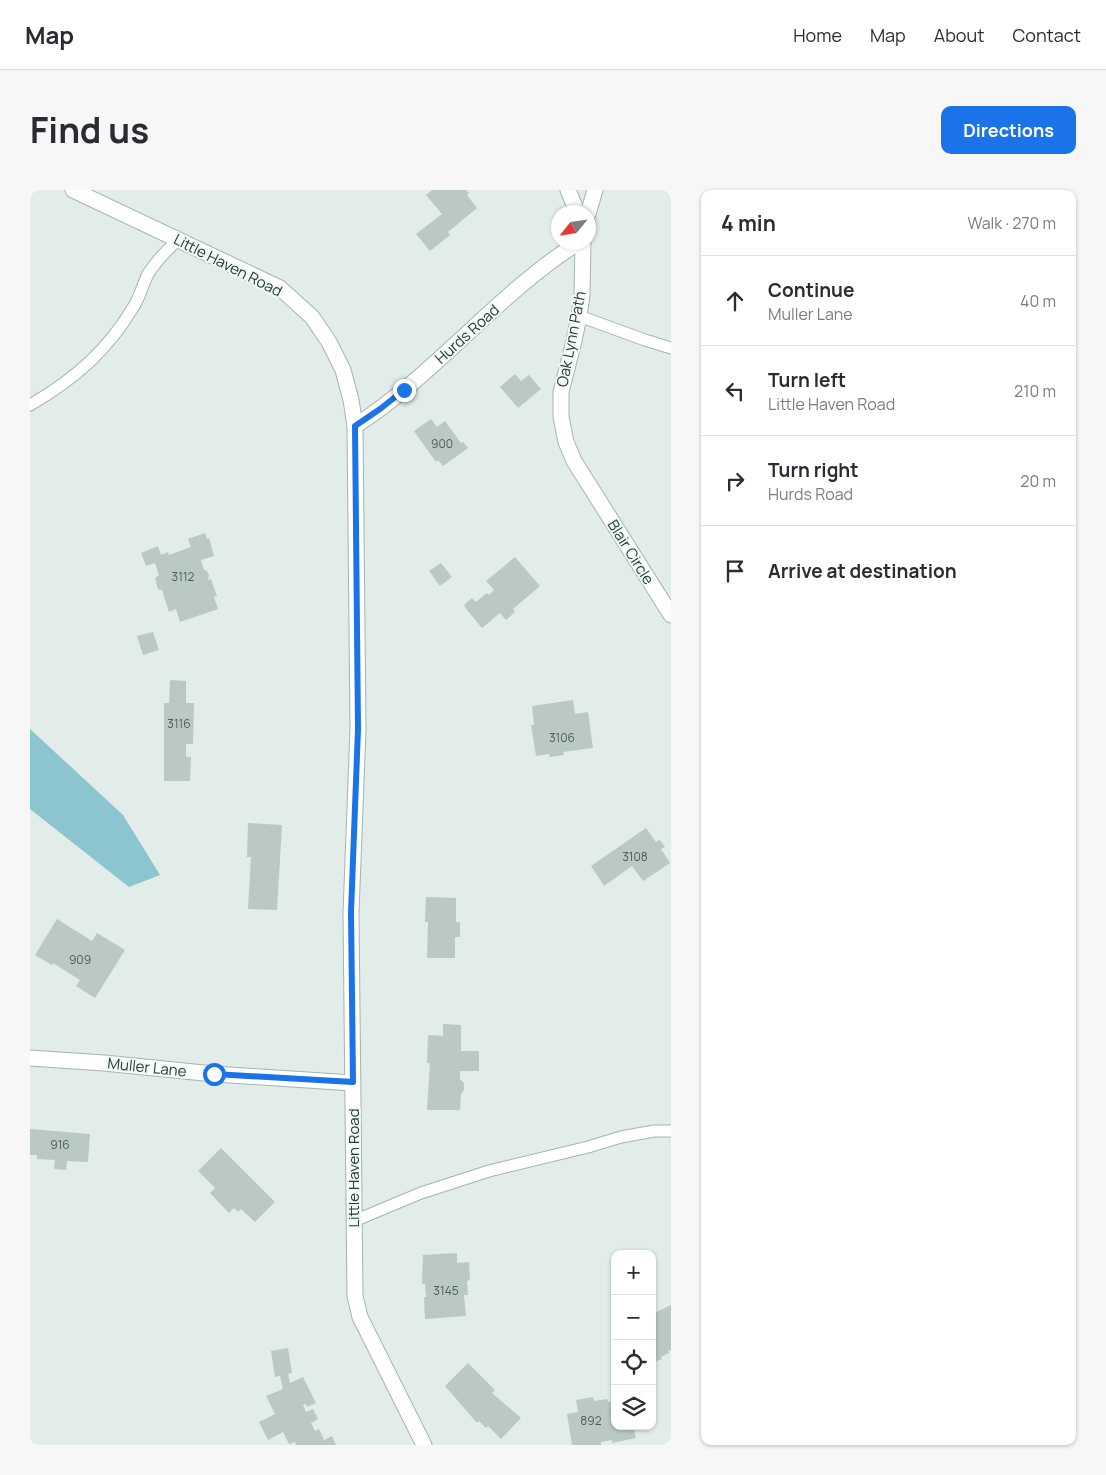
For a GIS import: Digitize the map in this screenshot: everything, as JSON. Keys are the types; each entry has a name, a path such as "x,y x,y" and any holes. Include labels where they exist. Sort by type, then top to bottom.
{"street":[{"name":"Little Haven Road","path":"73,190 280,288 312,317 329,342 343,370 352,400 355,426 358,729 351,912 354,1296 360,1317 424,1445"},
{"path":"568,190 574,205"},
{"path":"591,205 595,190"},
{"name":"Hurds Road","path":"355,426 404,390 531,277 568,250"},
{"name":"Oak Lynn Path","path":"581,250 582,295 574,341 561,392 561,417 566,442 574,461 608,514"},
{"name":"Blair Circle","path":"608,514 671,615"},
{"name":"Muller Lane","path":"30,1058 214,1074 353,1082"}],"lane":[{"path":"30,405 86,366 98,354 118,330 135,304 148,274 164,253 178,240"},
{"path":"579,316 671,348"},
{"path":"354,1220 421,1193 489,1171 588,1147 620,1136 654,1131 671,1131"}],"water":[{"path":"30,729 123,815 160,875 129,887 30,809"}],"building":[{"path":"432,190 466,190 469,193 467,195 477,208 448,232 450,235 430,251 416,234 442,214 426,195"},
{"path":"515,374 521,381 529,375 541,389 518,408 500,387"},
{"path":"431,419 437,427 445,421 461,443 463,442 468,448 443,466 438,460 436,462 414,431"},
{"path":"205,533 207,539 209,538 214,556 201,560 204,570 209,575 208,580 211,579 217,596 214,597 218,609 180,622 176,609 169,612 162,590 158,589 155,578 159,575 155,563 146,566 141,553 158,546 161,555 168,552 169,555 191,547 188,539"},
{"path":"515,557 540,586 513,609 515,612 506,620 500,613 482,628 464,605 472,598 476,602 487,593 489,595 494,590 486,581"},
{"path":"441,563 452,577 440,586 429,571"},
{"path":"153,632 159,650 143,655 137,636"},
{"path":"170,680 186,681 186,703 194,703 193,744 186,744 186,757 191,757 190,781 164,781 164,703 169,703"},
{"path":"573,700 575,714 588,712 593,748 563,752 564,755 550,757 549,754 536,756 531,725 534,725 532,706"},
{"path":"248,823 282,825 277,910 248,909 251,857 247,857"},
{"path":"646,828 656,842 660,840 665,847 661,849 670,863 643,881 632,866 604,886 591,866"},
{"path":"426,897 456,898 456,922 460,922 460,937 455,937 455,958 427,958 428,922 425,922"},
{"path":"57,919 92,941 97,933 125,950 95,998 76,986 80,980 53,963 52,965 35,955"},
{"path":"443,1024 461,1025 461,1051 479,1051 479,1071 460,1071 460,1079 464,1083 464,1090 461,1094 460,1110 427,1110 430,1063 427,1063 428,1035 443,1036"},
{"path":"30,1129 90,1134 88,1162 67,1161 66,1170 54,1169 55,1160 37,1159 37,1155 30,1155"},
{"path":"221,1148 275,1202 255,1222 241,1209 238,1212 234,1208 229,1213 210,1193 215,1188 198,1171"},
{"path":"457,1253 457,1263 469,1262 470,1280 467,1281 468,1295 464,1295 466,1316 425,1319 425,1284 422,1284 423,1255"},
{"path":"671,1305 671,1350 661,1357 662,1359 656,1361 656,1340 656,1312"},
{"path":"288,1348 292,1373 288,1374 290,1383 303,1377 316,1403 307,1407 306,1404 303,1405 306,1412 313,1409 318,1419 311,1423 315,1431 319,1429 324,1440 332,1436 336,1445 296,1445 295,1442 289,1444 283,1432 268,1440 259,1422 275,1414 266,1396 283,1389 280,1376 275,1377 271,1351"},
{"path":"468,1363 495,1390 492,1393 521,1418 501,1439 488,1426 486,1428 479,1421 477,1423 445,1386"},
{"path":"593,1397 594,1401 607,1399 608,1402 611,1402 611,1430 634,1430 636,1438 612,1443 612,1440 601,1442 601,1445 572,1445 567,1414 578,1412 576,1400"}],"route":[{"path":"214,1074 353,1082 351,912 358,729 355,426 404,390"}]}
